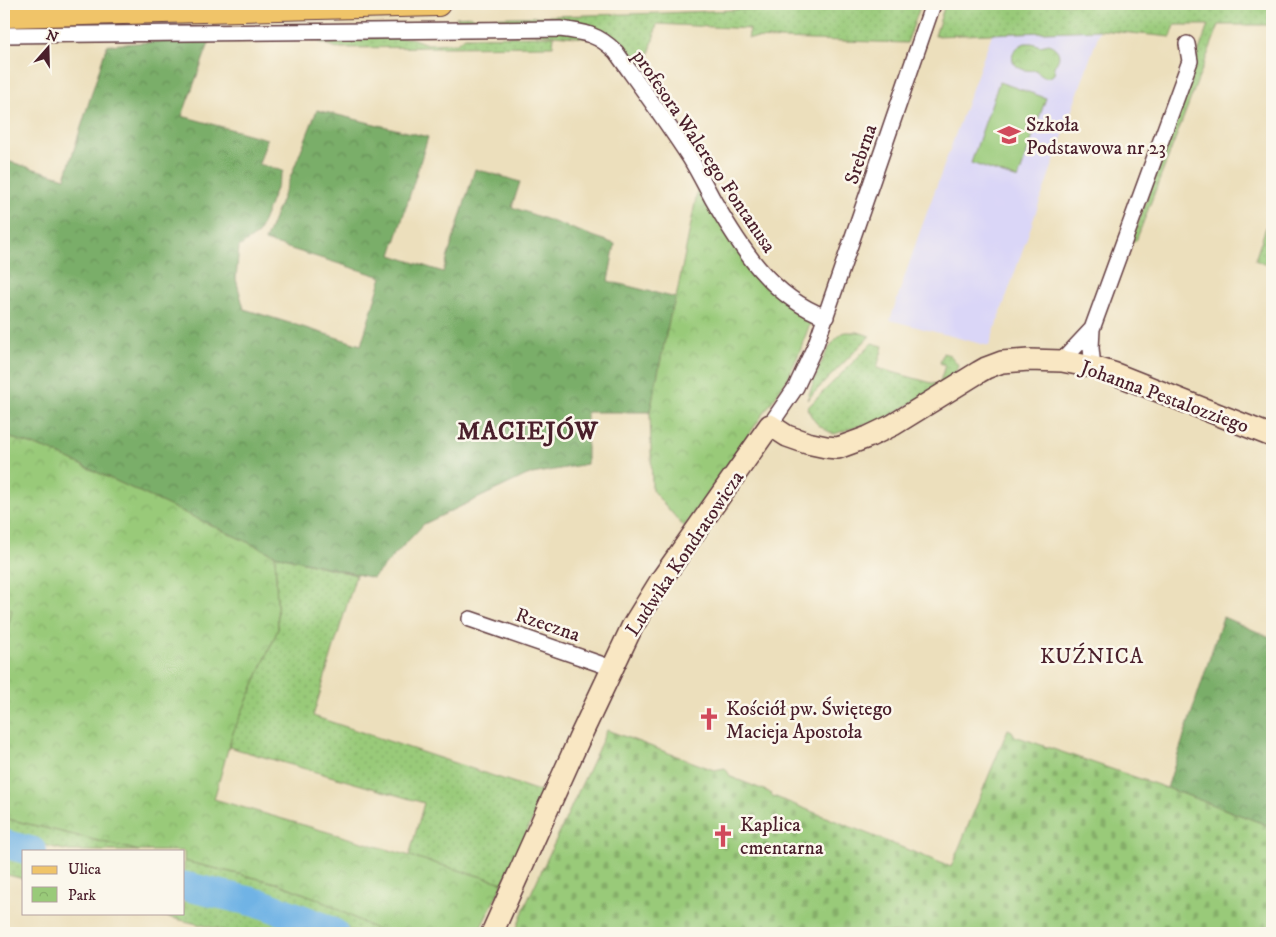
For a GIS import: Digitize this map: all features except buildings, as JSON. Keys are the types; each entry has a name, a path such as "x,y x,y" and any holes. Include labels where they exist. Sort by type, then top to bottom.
{"main road":[{"path":"4,15 438,4"}],"street":[{"name":"Srebrna","path":"826,317 933,4"},
{"name":"profesora Walerego Fontanusa","path":"4,35 560,29 592,36 607,44 616,52 691,160 732,233 754,263 765,276 788,296 812,312 826,317"},
{"path":"1094,367 1091,348 1092,329 1190,61 1187,44"},
{"name":"Ludwika Kondratowicza","path":"492,933 632,627 661,580 800,380 826,317"},
{"path":"1062,361 1092,329"},
{"name":"Johanna Pestalozziego","path":"770,425 797,440 838,448 885,429 970,377 995,364 1020,361 1062,361 1094,367 1122,376 1272,436"},
{"name":"Rzeczna","path":"470,620 612,668"}],"shaded area":[{"name":"Szkoła Podstawowa nr 23","path":"1100,30 989,346 890,320 918,237 992,34"}],"green space":[{"path":"868,4 921,4 907,43 748,38 750,29 657,24 646,67 633,67 610,40 463,27 456,17 664,13"},
{"path":"945,4 1272,4 1272,25 1219,25 1136,241 1132,241 1208,25 1175,25 1171,37 1100,30 935,36"},
{"path":"554,36 553,46 337,48 308,38 411,38 427,44 457,43 465,37"},
{"path":"211,38 182,116 267,139 259,164 283,171 258,234 239,247 236,279 244,309 361,345 382,277 265,241 317,110 428,137 391,255 443,272 475,169 520,182 512,207 615,244 608,281 676,298 670,316 650,412 587,412 587,464 527,475 424,524 373,578 275,555 49,450 4,436 4,160 65,178 107,45"},
{"path":"1025,43 1040,46 1049,44 1056,48 1059,57 1054,66 1055,73 1050,77 1045,77 1036,70 1021,69 1016,66 1012,57 1018,47"},
{"path":"999,82 1046,98 1018,179 971,163"},
{"path":"698,188 738,250 812,318 787,380 684,527 652,490 650,412 670,316 676,298"},
{"path":"1272,209 1272,267 1255,260"},
{"path":"845,332 858,332 870,336 807,400 826,352 838,337"},
{"path":"872,343 883,346 877,368 939,385 945,365 940,363 943,353 950,355 958,365 954,377 870,428 868,423 834,434 818,424 807,408"},
{"path":"4,436 49,450 275,555 278,629 232,735 214,799 503,883 478,933 383,933 318,899 277,883 185,861 185,850 136,850 4,818"},
{"path":"275,555 356,575 313,716 545,793 503,883 409,856 424,803 229,747 232,735 278,629"},
{"path":"4,607 12,610 4,644"},
{"path":"1223,617 1272,638 1272,827 1167,788"},
{"path":"1008,729 1015,736 1167,788 1272,827 1272,933 515,933 526,904 607,730 714,770 725,768 731,777 769,792 773,796 951,867"},
{"path":"4,818 136,850 65,850 4,836"},
{"path":"4,854 22,858 22,878 4,874"},
{"path":"185,861 276,883 318,899 383,933 356,933 283,900 185,876"},
{"path":"185,896 246,909 314,933 235,933 155,914 185,914"}],"waterway":[{"path":"4,844 28,850"},
{"path":"185,886 263,904 334,933"}],"place":[{"name":"Szkoła Podstawowa nr 23","path":"1009,135"},
{"name":"Kościół pw. Świętego Macieja Apostoła","path":"709,719"},
{"name":"Kaplica cmentarna","path":"723,836"}],"district":[{"name":"MACIEJÓW","path":"528,430"},
{"name":"KUŹNICA","path":"1092,656"}]}
